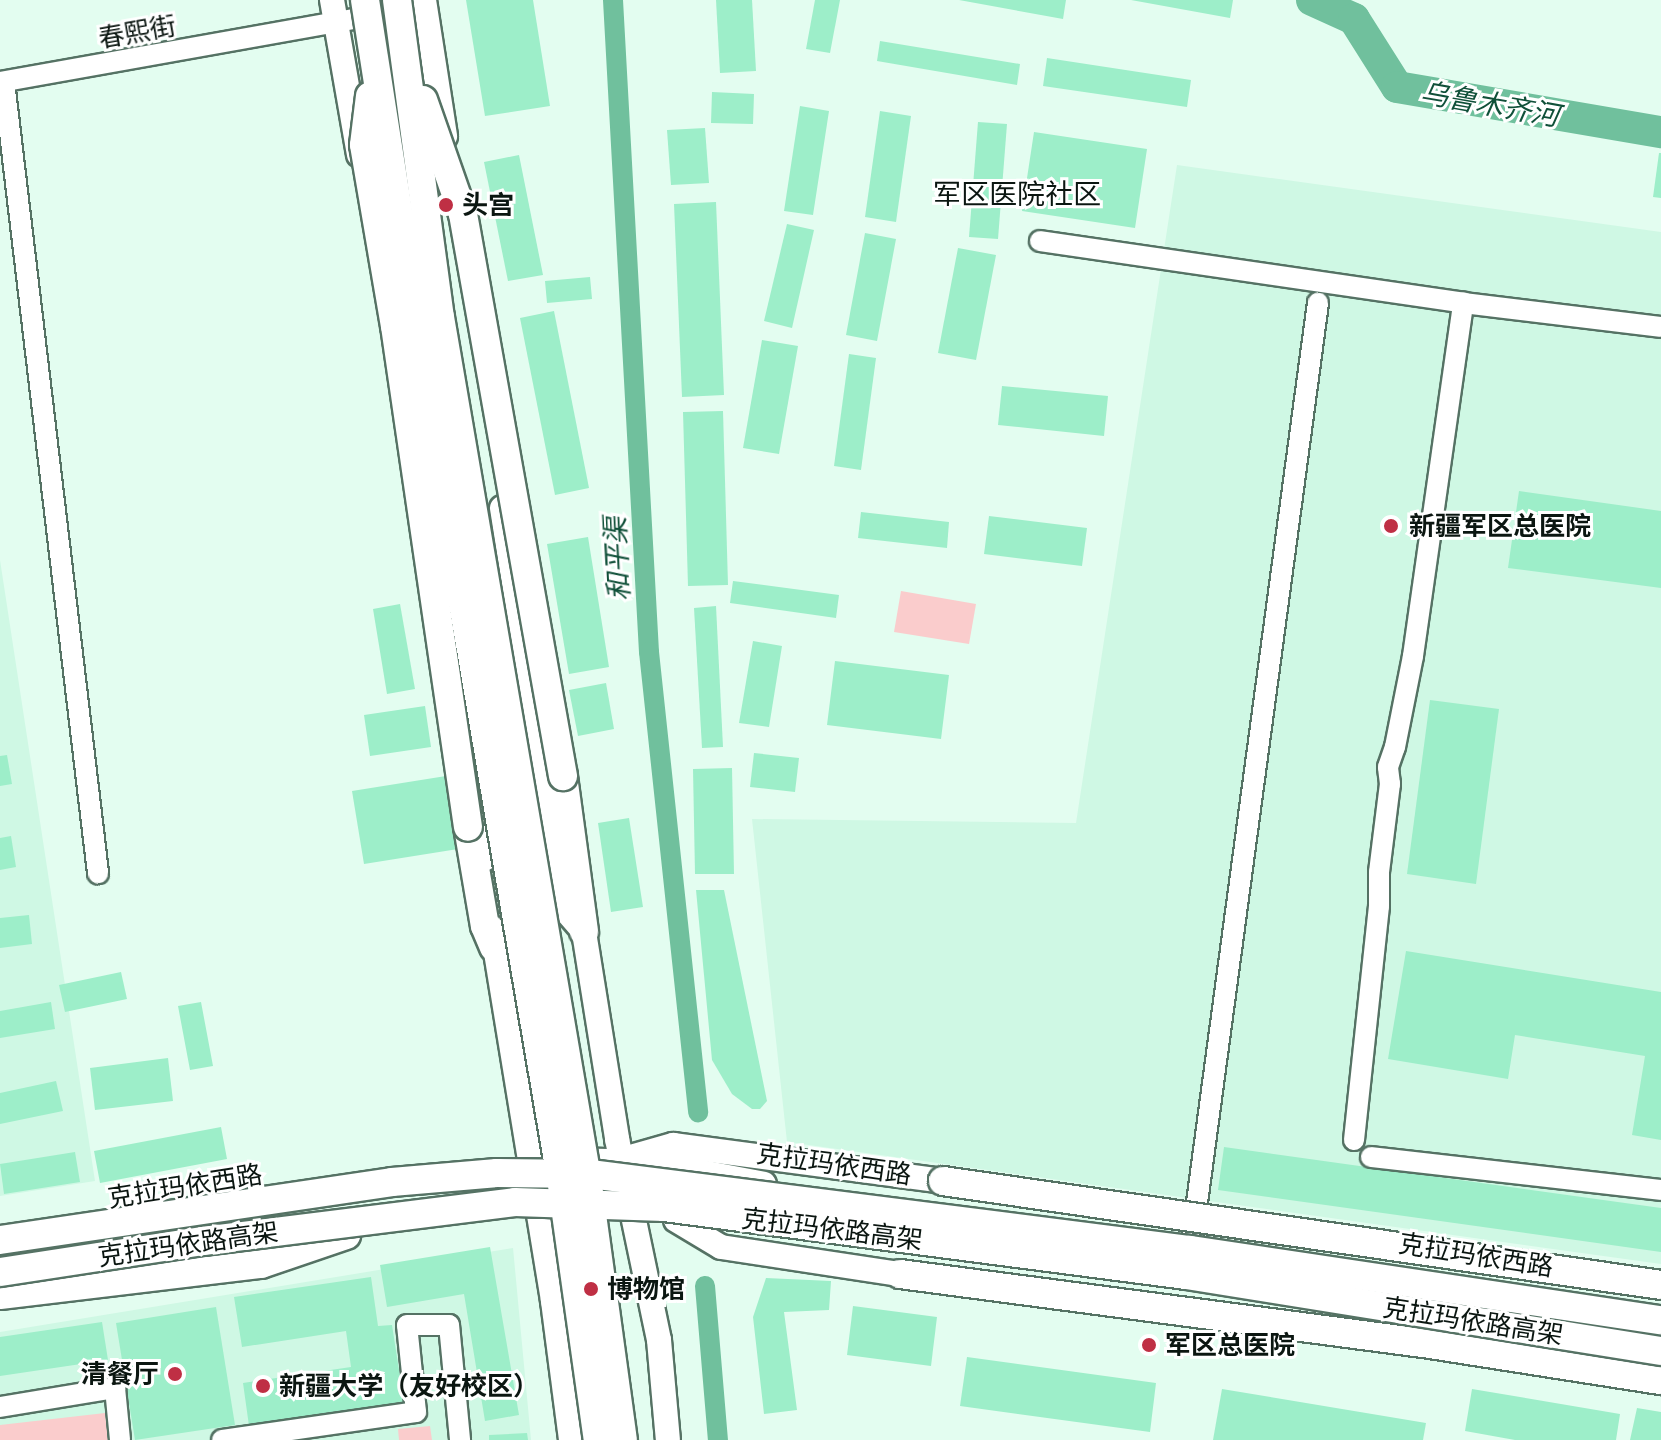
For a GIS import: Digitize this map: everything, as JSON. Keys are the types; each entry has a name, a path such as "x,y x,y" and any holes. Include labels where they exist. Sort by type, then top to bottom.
{"highway":[{"path":"365,0 422,364 561,1178 598,1440"},
{"path":"415,2 403,43 440,317 587,1178 623,1440"},
{"path":"403,43 463,214 563,776 584,932"},
{"path":"375,64 364,145 395,326 468,827 485,926 494,947"},
{"name":"克拉玛依路高架","path":"0,1241 392,1182 497,1173 590,1174 1190,1250 1661,1320"},
{"path":"943,1181 1661,1285"},
{"name":"克拉玛依路高架","path":"0,1272 203,1241 515,1202 664,1207 1186,1275 1661,1354"},
{"path":"0,1295 261,1264 346,1235"},
{"path":"900,1274 1430,1344 1661,1380"}],"main road":[{"path":"415,2 566,911 584,932 621,1160 659,1340 668,1440"},
{"path":"333,12 475,758 494,947 530,1161 571,1440"},
{"path":"621,1160 673,1145 943,1181"},
{"name":"克拉玛依西路","path":"0,1241 178,1217 456,1168 530,1161 621,1160 788,1188 1191,1240 1661,1313"},
{"path":"0,1280 538,1213 676,1220 1538,1331 1661,1354"},
{"path":"676,1220 721,1247 900,1274"}],"street":[{"name":"春熙街","path":"2,82 333,12 415,2"},
{"path":"2,82 98,873"},
{"path":"1040,241 1463,303 1661,327"},
{"path":"1187,1287 1318,303"},
{"path":"1354,1140 1379,906 1379,872 1390,784 1388,767 1395,747 1413,656 1463,303"},
{"path":"1371,1157 1661,1190"},
{"path":"222,1440 416,1412 407,1325 449,1325 460,1440"},
{"path":"0,1407 115,1388 120,1440"}],"shaded area":[{"name":"新疆军区总医院","path":"1177,165 1661,232 1661,1264 787,1142 752,819 1076,823"},
{"path":"0,560 95,1181 0,1196"},
{"path":"901,591 976,604 969,644 894,632"},
{"name":"新疆大学（友好校区）","path":"513,1248 531,1440 0,1440 0,1332"},
{"path":"105,1413 108,1440 0,1440 0,1425"},
{"path":"430,1426 432,1440 399,1440 398,1429"}],"building":[{"path":"466,0 533,0 550,106 485,116"},
{"path":"716,0 752,0 756,71 720,73"},
{"path":"815,0 840,0 830,53 806,49"},
{"path":"959,0 1066,0 1063,19"},
{"path":"1131,0 1233,0 1230,18"},
{"path":"880,41 1020,64 1017,85 877,61"},
{"path":"1047,58 1191,80 1187,107 1043,86"},
{"path":"712,92 754,94 753,124 711,123"},
{"path":"800,106 829,111 813,215 784,211"},
{"path":"880,111 911,116 896,222 865,217"},
{"path":"978,122 1007,124 998,239 969,237"},
{"path":"705,128 709,183 671,185 667,130"},
{"path":"1034,132 1147,149 1135,228 1022,211"},
{"path":"1661,153 1661,198 1653,197"},
{"path":"519,155 543,275 508,281 484,162"},
{"path":"716,202 724,395 682,397 674,204"},
{"path":"787,224 814,230 792,328 764,321"},
{"path":"865,233 896,239 877,341 846,335"},
{"path":"958,248 996,255 976,360 938,353"},
{"path":"590,277 592,299 547,303 545,281"},
{"path":"554,311 589,488 555,495 520,318"},
{"path":"762,340 798,346 779,454 743,448"},
{"path":"849,354 876,358 861,470 834,466"},
{"path":"1002,386 1108,396 1104,436 998,425"},
{"path":"723,411 728,585 688,586 683,412"},
{"path":"1519,491 1661,511 1661,588 1508,568"},
{"path":"861,512 949,522 947,548 858,538"},
{"path":"989,516 1087,528 1082,566 984,554"},
{"path":"588,537 609,667 569,674 547,544"},
{"path":"733,581 839,595 836,618 730,603"},
{"path":"400,604 415,689 387,694 373,609"},
{"path":"716,606 723,747 702,748 694,608"},
{"path":"753,641 782,646 769,727 739,723"},
{"path":"835,661 949,675 941,739 827,725"},
{"path":"606,683 614,729 578,736 569,690"},
{"path":"1430,700 1499,709 1476,884 1407,874"},
{"path":"425,706 431,747 370,756 364,715"},
{"path":"754,753 799,758 795,792 750,787"},
{"path":"7,755 12,784 0,786 0,756"},
{"path":"732,768 734,874 695,874 693,769"},
{"path":"446,776 458,849 364,864 352,791"},
{"path":"629,818 643,907 611,912 598,823"},
{"path":"11,836 16,867 0,870 0,838"},
{"path":"696,890 724,890 767,1101 760,1109 752,1109 732,1094 712,1060"},
{"path":"29,915 32,944 0,948 0,918"},
{"path":"1406,951 1661,992 1661,1140 1632,1135 1645,1056 1515,1035 1508,1079 1388,1059"},
{"path":"121,972 127,999 65,1012 59,985"},
{"path":"51,1002 55,1029 0,1038 0,1011"},
{"path":"201,1002 213,1066 190,1070 178,1006"},
{"path":"168,1058 173,1101 95,1110 90,1068"},
{"path":"56,1081 63,1111 0,1124 0,1093"},
{"path":"221,1127 227,1159 100,1183 94,1151"},
{"path":"1224,1147 1661,1208 1661,1252 1218,1190"},
{"path":"75,1152 80,1182 4,1194 0,1164"},
{"path":"490,1247 519,1415 485,1421 464,1294 387,1307 380,1265"},
{"path":"371,1277 378,1326 392,1325 404,1402 249,1426 243,1383 351,1367 346,1331 242,1347 234,1297"},
{"path":"766,1278 831,1281 829,1310 784,1312 797,1410 764,1414 753,1317"},
{"path":"853,1306 937,1317 931,1366 847,1355"},
{"name":"清餐厅","path":"216,1307 235,1425 135,1440 116,1323"},
{"path":"102,1322 108,1360 0,1376 0,1337"},
{"path":"967,1357 1156,1383 1150,1432 960,1406"},
{"path":"1222,1389 1426,1423 1423,1440 1213,1440"},
{"path":"1472,1389 1620,1414 1616,1440 1515,1440 1465,1431"},
{"path":"1637,1408 1661,1412 1661,1440 1630,1440"},
{"path":"527,1433 528,1440 489,1440 489,1435"}],"waterway":[{"name":"和平渠","path":"613,0 649,652 698,1112"},
{"name":"乌鲁木齐河","path":"1312,0 1354,19 1397,87 1661,132"},
{"path":"705,1286 718,1440"}],"place":[{"name":"头宫","path":"446,205"},
{"name":"新疆军区总医院","path":"1391,526"},
{"name":"博物馆","path":"591,1289"},
{"name":"军区总医院","path":"1149,1345"},
{"name":"清餐厅","path":"175,1374"},
{"name":"新疆大学（友好校区）","path":"263,1386"}],"district":[{"name":"军区医院社区","path":"1017,193"}]}
